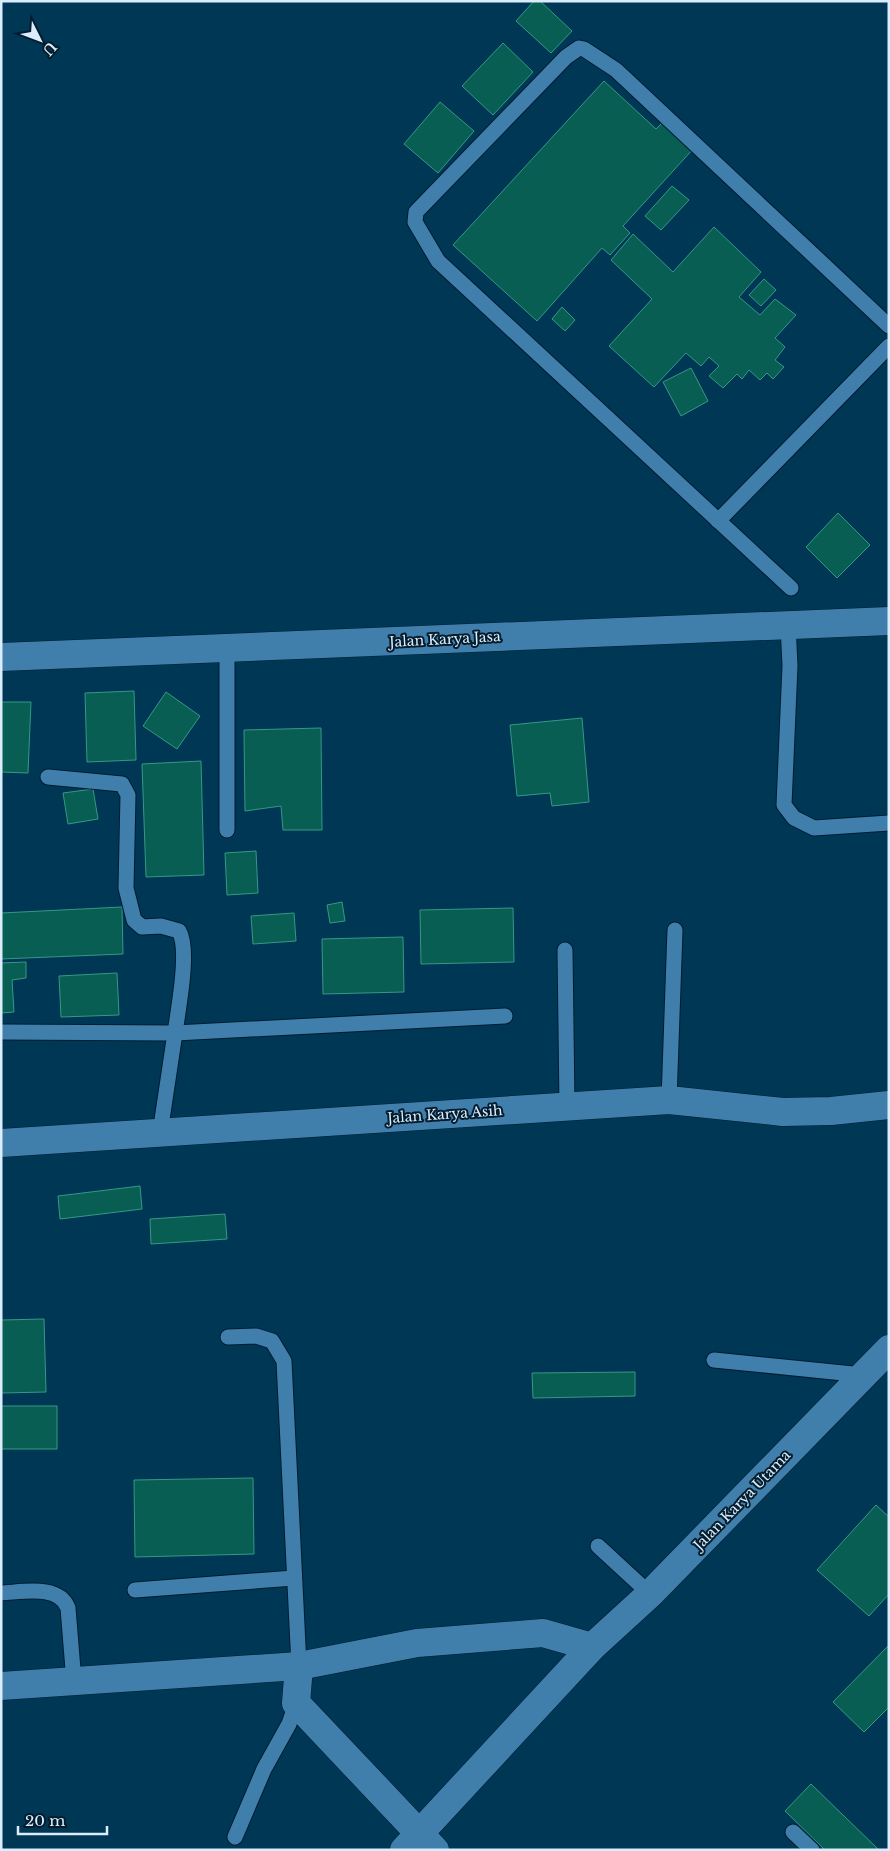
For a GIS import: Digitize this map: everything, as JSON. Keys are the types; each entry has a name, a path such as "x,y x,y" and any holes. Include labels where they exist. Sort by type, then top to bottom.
{"street":[{"name":"Jalan Karya Jasa","path":"1,657 889,621"},
{"name":"Jalan Karya Asih","path":"1,1143 669,1100 783,1112 831,1111 889,1105"},
{"name":"Jalan Karya Utama","path":"420,1845 592,1647 650,1594 889,1350"},
{"path":"1,1686 299,1666 418,1643 543,1633 592,1647"},
{"path":"299,1666 296,1703 420,1845"}],"lane":[{"path":"791,588 438,261 415,222 416,212 566,57 579,48 584,49 616,70 889,326"},
{"path":"718,521 889,346"},
{"path":"788,624 790,666 784,805 794,818 814,828 889,823"},
{"path":"227,649 227,830"},
{"path":"48,777 122,784 128,795 126,888 134,920 142,927 161,926 179,931 183,938 182,974 160,1133"},
{"path":"669,1100 675,930"},
{"path":"565,950 567,1106"},
{"path":"1,1032 175,1033 505,1016"},
{"path":"228,1336 256,1336 272,1341 284,1361 299,1666"},
{"path":"714,1360 863,1375"},
{"path":"598,1546 650,1594"},
{"path":"136,1590 294,1578"},
{"path":"1,1593 52,1592 66,1601 74,1682"},
{"path":"236,1837 264,1769 289,1724 296,1703"},
{"path":"793,1832 812,1850"}],"building":[{"path":"534,1 540,1 572,31 551,53 516,21"},
{"path":"503,43 533,72 493,115 462,86"},
{"path":"604,81 656,129 664,121 693,149 623,226 630,233 610,255 602,248 537,321 453,245"},
{"path":"440,102 474,131 438,173 404,144"},
{"path":"672,186 689,200 661,230 645,216"},
{"path":"714,227 761,272 739,297 760,315 775,299 796,315 775,338 785,347 775,360 784,367 773,379 767,373 760,380 749,370 742,379 737,374 723,388 709,376 719,366 709,357 701,366 686,353 654,387 609,346 652,299 611,260 633,234 673,272"},
{"path":"764,279 776,290 761,306 749,295"},
{"path":"562,307 575,320 565,331 552,319"},
{"path":"691,368 708,401 681,416 663,382"},
{"path":"838,513 870,545 837,578 806,547"},
{"path":"134,691 136,760 87,762 85,693"},
{"path":"166,692 200,716 177,749 143,726"},
{"path":"1,702 31,702 28,773 1,772"},
{"path":"582,718 589,802 552,806 550,793 517,796 510,725"},
{"path":"321,728 322,830 283,830 281,806 245,811 244,730"},
{"path":"201,761 204,875 146,877 142,764"},
{"path":"93,789 98,819 68,824 63,793"},
{"path":"256,851 258,893 227,895 225,853"},
{"path":"342,902 345,921 330,923 327,905"},
{"path":"122,907 123,954 1,959 1,913"},
{"path":"513,908 514,962 421,964 420,910"},
{"path":"294,913 296,941 253,944 251,916"},
{"path":"403,937 404,992 323,994 322,939"},
{"path":"26,962 26,978 12,980 14,1012 1,1013 1,963"},
{"path":"117,973 119,1015 61,1017 59,976"},
{"path":"140,1186 142,1209 60,1219 58,1196"},
{"path":"225,1214 227,1239 151,1244 150,1219"},
{"path":"44,1319 46,1392 1,1393 1,1320"},
{"path":"635,1372 635,1396 533,1398 532,1373"},
{"path":"1,1406 57,1406 57,1449 1,1449"},
{"path":"253,1478 254,1554 135,1557 134,1480"},
{"path":"876,1505 889,1517 889,1594 869,1616 817,1570"},
{"path":"889,1645 889,1707 864,1732 833,1702"},
{"path":"811,1784 879,1850 825,1850 785,1811"}]}
